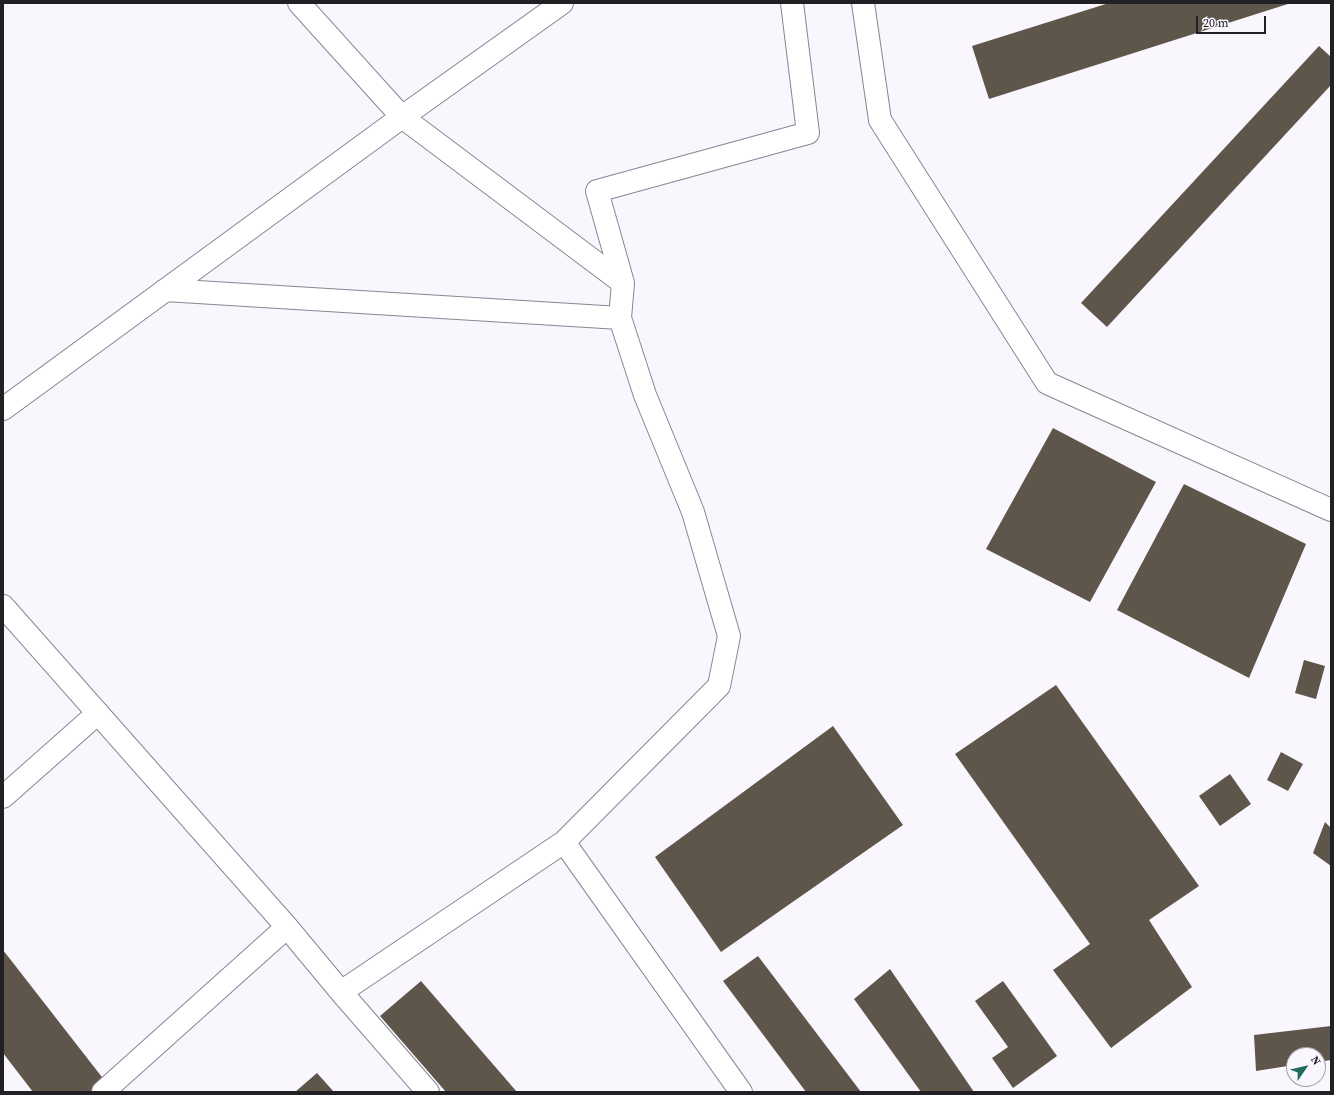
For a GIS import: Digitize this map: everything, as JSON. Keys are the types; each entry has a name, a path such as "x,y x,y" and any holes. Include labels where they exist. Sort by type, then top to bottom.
{"street":[{"path":"299,3 402,117 623,283"},
{"path":"3,409 402,117 562,3"},
{"path":"342,992 564,842 719,686 729,636 693,512 645,395 620,318 623,283 597,191 808,132 792,3"},
{"path":"864,3 880,120 1047,384 1331,510"},
{"path":"165,290 620,318"},
{"path":"3,606 287,927 428,1092"},
{"path":"3,797 98,713"},
{"path":"564,842 742,1092"},
{"path":"104,1092 287,927"}],"building":[{"path":"1109,3 1291,3 989,99 972,46"},
{"path":"1319,46 1331,57 1331,85 1107,327 1081,303"},
{"path":"1053,428 1156,482 1090,602 986,549"},
{"path":"1184,484 1306,544 1249,678 1117,610"},
{"path":"1304,660 1325,666 1316,699 1295,693"},
{"path":"1056,685 1199,886 1149,920 1192,987 1111,1048 1053,970 1090,944 955,754"},
{"path":"833,726 903,825 721,952 655,857"},
{"path":"1281,752 1303,764 1288,791 1267,780"},
{"path":"1230,774 1251,804 1220,826 1199,796"},
{"path":"1325,822 1331,828 1331,866 1313,853"},
{"path":"3,950 105,1081 92,1092 33,1092 3,1053"},
{"path":"758,956 861,1092 806,1092 723,981"},
{"path":"890,969 974,1092 921,1092 854,999"},
{"path":"421,981 517,1092 446,1092 380,1016"},
{"path":"1003,981 1057,1056 1013,1088 992,1058 1008,1047 975,1001"},
{"path":"1331,1026 1331,1060 1326,1061 1326,1047 1286,1047 1286,1066 1256,1071 1254,1035"},
{"path":"317,1073 334,1092 295,1092"}]}
